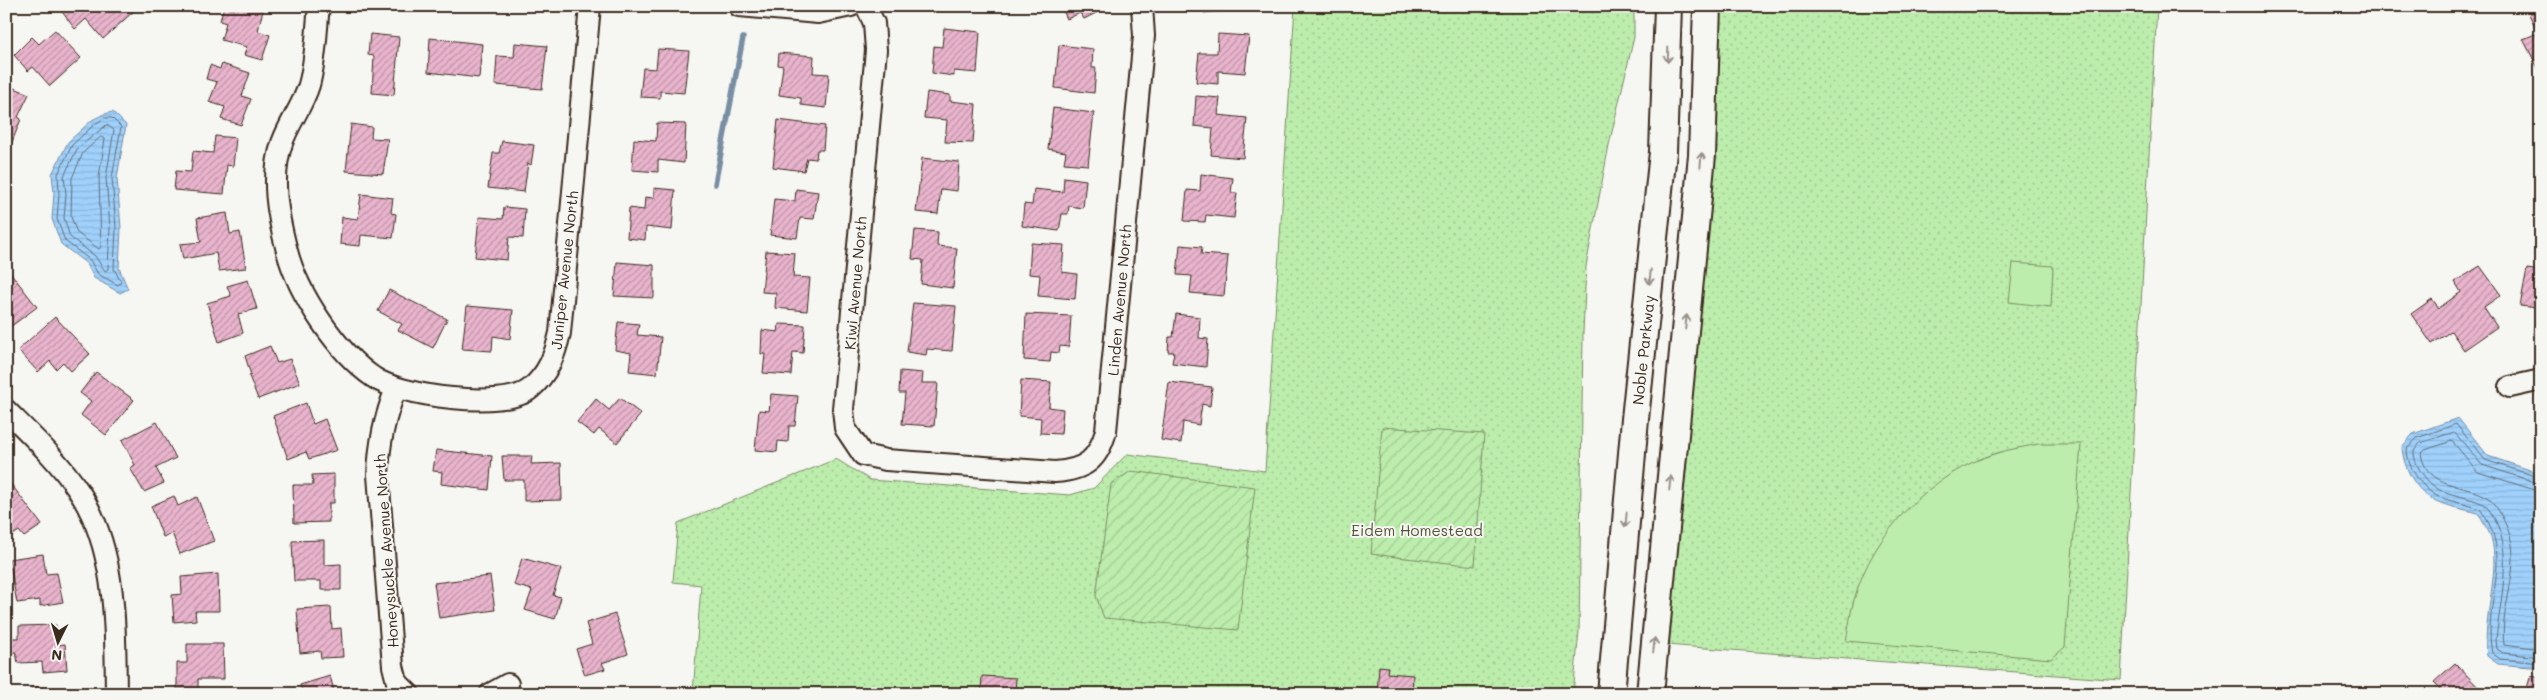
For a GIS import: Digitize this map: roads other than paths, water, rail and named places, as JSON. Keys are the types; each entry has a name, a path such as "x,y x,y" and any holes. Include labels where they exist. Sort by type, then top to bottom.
{"main road":[{"name":"Noble Parkway","path":"1611,694 1635,419 1663,152 1668,6"},
{"path":"1650,694 1702,155 1707,6"}],"street":[{"path":"319,6 308,86 282,144 276,173 276,202 287,252 301,286 318,317 356,364 375,379 396,389"},
{"name":"Juniper Avenue North","path":"396,389 482,400 504,398 529,390 543,375 554,355 561,323 590,6"},
{"path":"739,6 818,13 850,6"},
{"name":"Kiwi Avenue North","path":"866,6 874,23 876,50 843,409 845,428 853,444 863,455 886,460 964,466"},
{"name":"Linden Avenue North","path":"964,466 1056,472 1074,471 1090,461 1101,448 1106,431 1144,36 1142,6"},
{"path":"2510,386 2541,380"},
{"name":"Honeysuckle Avenue North","path":"396,389 385,416 379,445 378,475 393,666 397,682 409,694"},
{"path":"6,410 56,461 79,490 96,522 106,558 111,593 116,694"},
{"path":"490,694 508,684"}],"water":[{"path":"113,112 126,125 117,178 121,228 119,268 128,289 120,293 94,278 87,264 61,244 52,219 54,193 52,174 68,142 92,120"},
{"path":"2458,418 2488,456 2539,473 2541,477 2541,668 2498,664 2487,656 2487,626 2494,565 2490,534 2478,513 2441,503 2422,492 2412,478 2405,463 2402,447 2413,434"}],"waterway":[{"path":"715,184 743,38"}],"park label":[{"name":"Eidem Homestead","path":"1417,530"}]}
